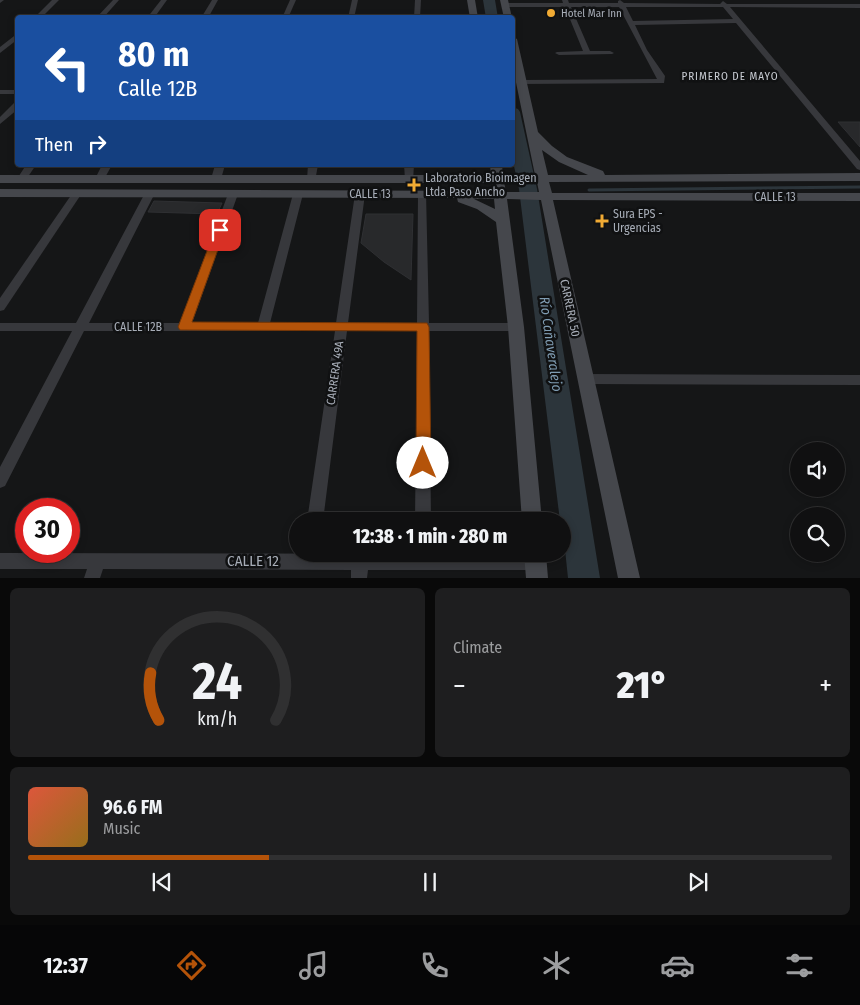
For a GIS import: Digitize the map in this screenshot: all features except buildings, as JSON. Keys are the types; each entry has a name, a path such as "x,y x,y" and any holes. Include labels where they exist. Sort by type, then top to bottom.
{"main road":[{"path":"471,0 474,15"},
{"name":"CARRERA 50","path":"515,52 533,132 542,196 550,218 629,578"},
{"path":"533,132 545,147 566,161 584,169 615,178"},
{"path":"458,179 480,174 489,167"},
{"path":"497,167 503,187 502,220 516,327 531,512"},
{"name":"CALLE 13","path":"0,192 447,194 503,187 539,178 860,177"},
{"path":"574,178 567,182 566,188 572,193 586,197"},
{"name":"CALLE 13","path":"0,179 458,179 542,196 860,197"},
{"path":"233,194 239,179"},
{"path":"447,194 478,204 502,220"},
{"path":"550,218 564,204 586,197"}],"street":[{"path":"40,15 56,0"},
{"path":"103,15 116,0"},
{"path":"152,15 164,0"},
{"path":"206,15 215,0"},
{"path":"286,15 293,0"},
{"path":"352,15 355,0"},
{"path":"417,15 418,0"},
{"path":"823,0 830,6"},
{"path":"505,3 722,3 860,6"},
{"path":"566,3 587,53"},
{"path":"522,82 661,81 661,76 644,50 632,22 621,3"},
{"path":"722,3 860,167"},
{"path":"632,22 738,21"},
{"path":"0,42 14,42"},
{"path":"0,51 14,42"},
{"path":"559,52 610,53"},
{"path":"0,92 15,92"},
{"path":"0,122 15,107"},
{"path":"22,179 30,167"},
{"path":"100,179 106,167"},
{"path":"216,179 219,167"},
{"path":"312,179 313,167"},
{"path":"409,167 410,179"},
{"path":"0,307 77,193"},
{"path":"0,481 150,193"},
{"path":"184,327 233,194"},
{"path":"263,327 298,194"},
{"name":"CARRERA 49A","path":"316,512 360,194"},
{"path":"423,194 423,512"},
{"name":"CALLE 12B","path":"0,327 516,327"},
{"path":"586,379 860,380"},
{"name":"CALLE 12","path":"0,561 289,558"},
{"path":"92,578 98,561"},
{"name":"CALLE 12","path":"326,562 359,570 402,562"},
{"name":"CALLE 12","path":"498,562 536,564"}],"waterway":[{"name":"Río Cañaveralejo","path":"489,0 492,15"},
{"name":"Río Cañaveralejo","path":"515,126 528,189 584,578"},
{"path":"589,190 860,187"}],"place":[{"name":"Hotel Mar Inn","path":"551,13"},
{"name":"Laboratorio Bioimagen Ltda Paso Ancho","path":"414,185"},
{"name":"Sura EPS - Urgencias","path":"602,221"}],"district":[{"name":"PRIMERO DE MAYO","path":"730,76"}],"route":[{"path":"220,230 184,327 423,327 423,463"}]}
